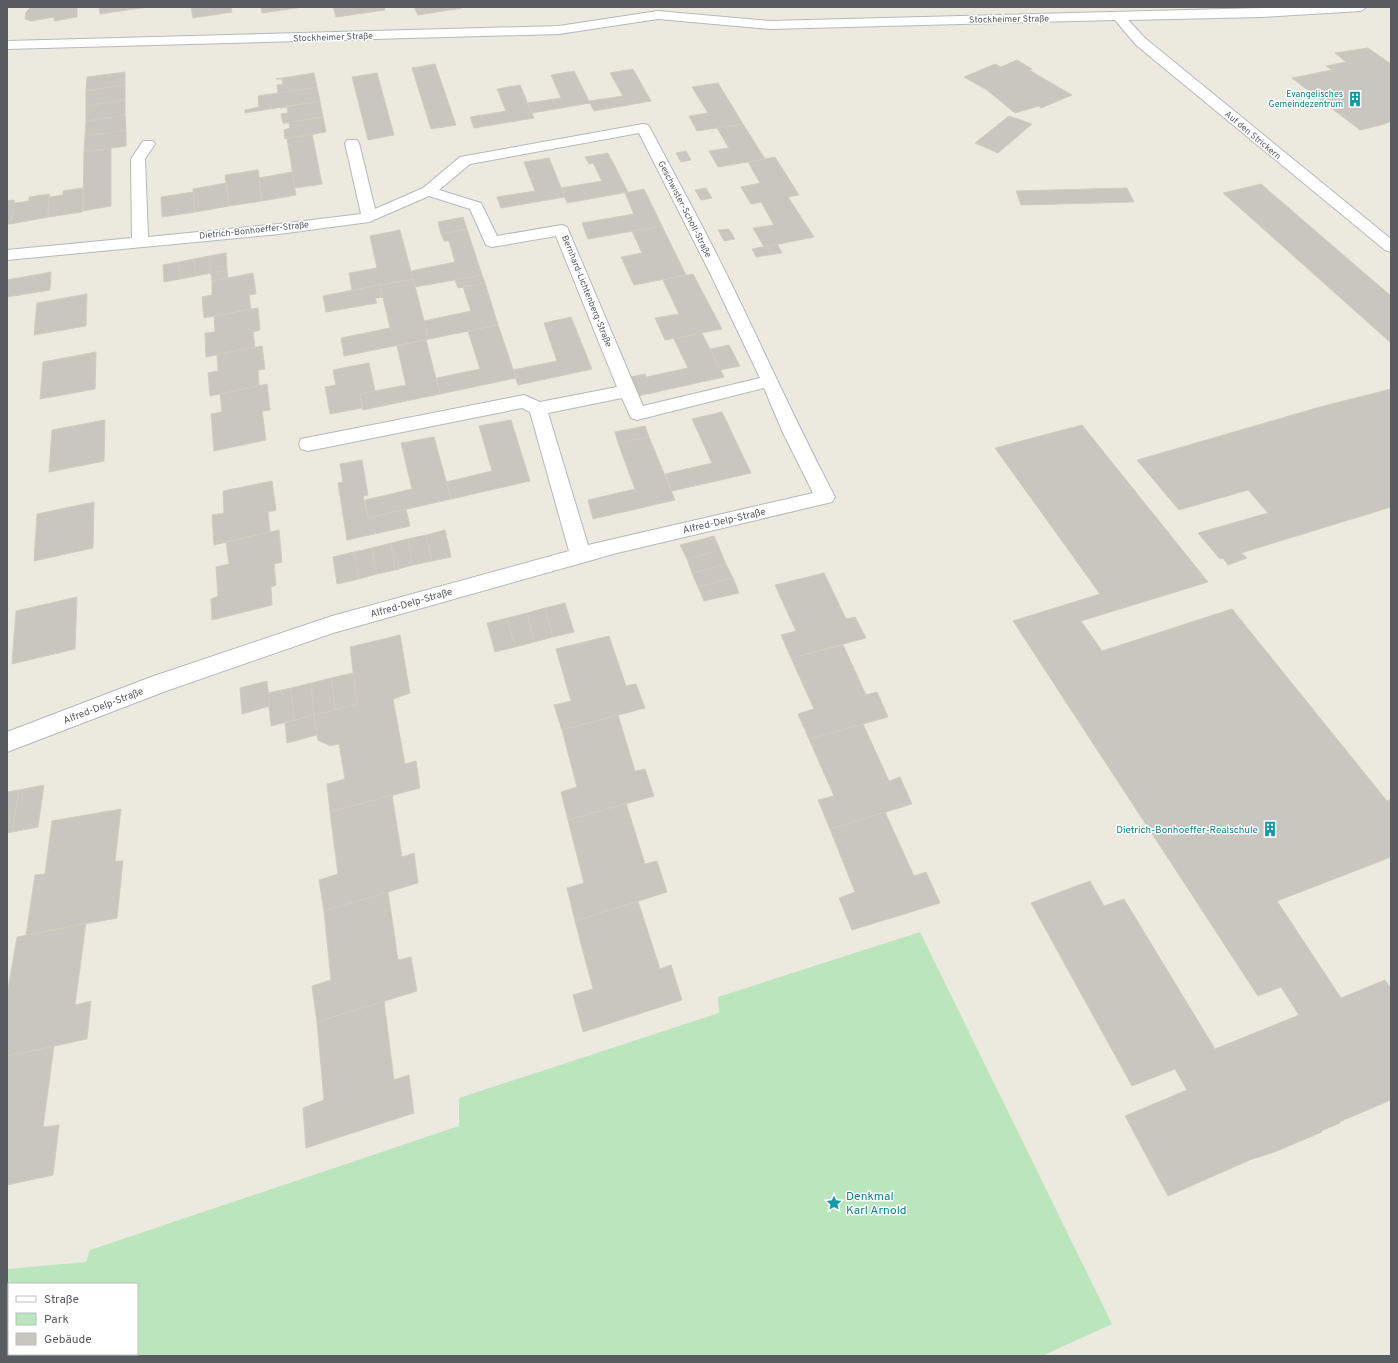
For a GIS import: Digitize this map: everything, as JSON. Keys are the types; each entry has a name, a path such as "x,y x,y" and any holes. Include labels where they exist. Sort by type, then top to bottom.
{"street":[{"name":"Stockheimer Straße","path":"7,45 559,30 660,11 770,26 1262,13 1361,7"},
{"name":"Auf den Strickern","path":"1120,17 1141,42 1391,247"},
{"name":"Geschwister-Scholl-Straße","path":"428,191 465,160 643,128 717,271 770,381 792,433 825,497"},
{"path":"352,143 369,217"},
{"path":"140,242 138,159 148,144"},
{"name":"Dietrich-Bonhoeffer-Straße","path":"7,255 278,229 369,217 428,191"},
{"name":"Bernhard-Lichtenberg-Straße","path":"428,191 476,206 492,242 562,230 637,414 770,381"},
{"path":"308,444 524,401 538,409 628,391"},
{"path":"538,409 581,556"},
{"name":"Alfred-Delp-Straße","path":"7,742 159,684 332,625 413,601 617,545 825,497"}],"green space":[{"path":"920,932 1112,1324 1042,1356 7,1356 7,1269 86,1262 90,1250 459,1126 459,1098 719,1013 718,997"}],"building":[{"path":"31,7 77,7 77,17 54,21 54,17 31,21 25,19 26,12"},
{"path":"99,7 127,7 127,10 100,14"},
{"path":"127,7 149,7 127,10"},
{"path":"191,7 231,7 232,12 193,18"},
{"path":"261,7 303,7 262,13"},
{"path":"333,7 384,7 385,10 336,17"},
{"path":"414,7 461,7 462,8 418,15"},
{"name":"Evangelisches Gemeindezentrum","path":"1368,48 1391,64 1391,121 1385,124 1360,130 1292,78 1332,70 1326,66 1346,62 1335,53"},
{"path":"1017,60 1032,69 1029,70 1072,95 1041,108 1039,106 1015,113 987,90 964,77 995,64 1001,67"},
{"path":"435,64 456,125 431,129 412,68"},
{"path":"633,69 651,101 594,111 589,101 623,96 610,73"},
{"path":"574,71 590,103 532,113 528,103 561,98 551,75"},
{"path":"125,72 125,85 86,91 87,77"},
{"path":"314,73 317,87 278,93 277,85 283,84 282,79 276,79"},
{"path":"377,73 394,135 368,140 352,77"},
{"path":"718,83 743,124 697,131 689,116 708,113 692,87"},
{"path":"125,85 125,100 86,106 86,91"},
{"path":"520,85 534,118 474,128 470,117 506,111 497,89"},
{"path":"317,87 320,101 245,113 245,110 259,107 258,96"},
{"path":"125,100 125,115 86,121 86,106"},
{"path":"320,101 323,117 283,123 281,114 288,113 287,107 280,108"},
{"path":"125,115 126,130 85,136 86,121"},
{"path":"1009,116 1032,124 998,153 975,143"},
{"path":"323,117 326,132 285,139 284,130 290,128 289,123 283,123"},
{"path":"743,124 765,159 718,167 709,151 729,148 717,128"},
{"path":"126,130 126,146 84,152 85,136"},
{"path":"312,134 322,184 295,188 287,138"},
{"path":"111,148 111,206 83,211 84,152"},
{"path":"686,151 691,160 681,162 676,153"},
{"path":"608,153 628,192 567,203 561,188 602,181 593,163 589,164 585,157"},
{"path":"775,157 799,195 788,197 814,237 764,247 753,228 774,225 761,202 751,204 741,187 760,183 748,162"},
{"path":"549,158 565,197 501,208 497,197 535,191 524,162"},
{"path":"258,170 262,201 229,206 225,175"},
{"path":"292,172 296,195 262,201 259,178"},
{"path":"226,183 229,206 195,212 193,189"},
{"path":"1261,184 1391,296 1391,343 1223,193"},
{"path":"83,188 82,212 48,217 49,194 50,197 63,195 63,191"},
{"path":"706,188 712,198 701,200 695,190"},
{"path":"1127,188 1134,202 1021,205 1016,191"},
{"path":"644,189 662,226 588,239 582,223 634,214 625,193"},
{"path":"193,192 195,212 162,217 161,197"},
{"path":"49,194 48,217 11,224 14,200 15,203 29,201 29,197"},
{"path":"14,200 11,224 7,224 7,201"},
{"path":"463,217 467,229 441,234 438,222"},
{"path":"662,226 686,275 634,285 621,257 642,253 632,231"},
{"path":"467,229 482,275 415,287 411,271 455,262 449,241 444,241 441,234"},
{"path":"729,229 735,239 724,241 718,230"},
{"path":"400,230 413,279 352,290 349,273 377,268 370,236"},
{"path":"777,244 782,253 756,257 752,249"},
{"path":"226,253 227,270 211,273 209,256"},
{"path":"209,256 211,273 196,276 194,259"},
{"path":"194,259 196,276 180,279 179,262"},
{"path":"179,262 180,279 164,282 163,265"},
{"path":"227,270 228,278 212,281 211,273"},
{"path":"51,272 50,290 7,297 7,280"},
{"path":"253,273 256,294 249,295 251,309 204,318 202,297 212,295 212,281"},
{"path":"693,274 722,329 665,340 655,318 679,314 663,280"},
{"path":"482,275 485,283 458,288 455,280"},
{"path":"413,279 429,339 344,356 341,338 390,328 380,285"},
{"path":"485,283 498,325 429,339 424,321 471,311 463,287"},
{"path":"380,285 383,297 375,298 377,303 326,312 323,296"},
{"path":"87,294 86,326 34,335 37,303"},
{"path":"258,308 260,330 253,332 255,347 206,357 205,333 215,332 214,316"},
{"path":"571,317 592,369 518,385 513,370 557,361 544,323"},
{"path":"498,325 516,378 440,394 437,378 480,369 468,331"},
{"path":"702,333 724,377 638,396 630,377 645,374 646,377 688,368 674,339"},
{"path":"426,340 440,394 363,410 360,394 406,385 397,346"},
{"path":"729,345 740,366 720,370 710,349"},
{"path":"262,346 265,369 258,370 259,386 210,396 208,373 218,371 217,354"},
{"path":"96,352 95,389 40,399 43,362"},
{"path":"369,363 375,391 360,394 362,408 330,414 325,387 336,385 333,370"},
{"path":"267,384 270,410 262,411 266,440 214,451 211,414 222,412 220,394"},
{"path":"1391,389 1391,507 1241,553 1247,558 1228,565 1223,558 1220,559 1198,533 1268,513 1248,490 1179,510 1137,460 1327,405"},
{"path":"722,412 751,473 672,491 665,474 712,463 692,419"},
{"path":"105,420 104,461 49,472 52,430"},
{"path":"511,420 530,481 451,499 446,482 492,471 479,426"},
{"name":"Dietrich-Bonhoeffer-Realschule","path":"1082,425 1208,582 1081,621 1102,651 1232,609 1387,801 1391,799 1391,857 1277,901 1341,998 1385,980 1391,989 1391,1100 1339,1122 1340,1123 1321,1131 1322,1132 1272,1153 1252,1159 1168,1196 1125,1116 1187,1090 1175,1069 1132,1086 1031,903 1090,881 1104,906 1124,899 1215,1049 1299,1015 1281,987 1258,996 1013,621 1100,594 995,448"},
{"path":"645,426 649,437 618,443 615,432"},
{"path":"434,437 451,499 368,518 365,500 412,489 401,443"},
{"path":"649,437 675,500 593,519 588,500 635,489 618,443"},
{"path":"362,460 368,495 363,496 368,518 406,509 410,526 347,540 338,483 343,482 340,464"},
{"path":"272,481 276,510 268,512 270,532 214,545 212,515 224,513 223,491"},
{"path":"94,502 93,548 34,561 37,514"},
{"path":"279,530 282,562 274,564 276,585 271,587 272,605 212,620 211,599 218,596 216,567 229,564 226,542"},
{"path":"445,530 451,557 432,561 426,535"},
{"path":"426,535 432,561 413,565 408,539"},
{"path":"714,536 720,550 687,559 680,545"},
{"path":"408,539 413,565 395,570 391,543"},
{"path":"391,543 395,570 377,574 372,548"},
{"path":"372,548 377,574 359,579 354,552"},
{"path":"720,550 726,564 692,573 687,559"},
{"path":"354,552 359,579 337,584 333,557"},
{"path":"726,564 733,578 698,587 692,573"},
{"path":"824,573 846,619 855,617 866,638 791,658 781,635 796,631 775,585"},
{"path":"733,578 739,593 704,601 698,587"},
{"path":"77,597 75,649 12,664 16,611"},
{"path":"565,603 574,632 553,637 545,608"},
{"path":"545,608 553,637 534,642 527,613"},
{"path":"527,613 534,642 515,647 507,618"},
{"path":"507,618 515,647 495,652 487,623"},
{"path":"400,635 410,693 393,699 405,764 416,761 420,788 330,812 327,784 345,779 339,744 330,746 318,740 314,715 357,704 350,647"},
{"path":"609,636 626,686 636,684 645,708 562,730 554,705 571,701 556,649"},
{"path":"843,645 866,695 877,692 888,717 809,739 798,714 814,709 791,658"},
{"path":"353,673 357,704 335,710 331,678"},
{"path":"331,678 335,710 314,715 311,683"},
{"path":"267,681 270,706 242,714 240,688"},
{"path":"311,683 314,715 294,720 291,688"},
{"path":"291,688 294,720 271,726 268,693"},
{"path":"314,715 317,735 287,743 285,723"},
{"path":"618,715 635,771 645,769 654,796 568,820 561,792 577,787 562,730"},
{"path":"863,724 889,781 900,777 912,804 830,829 818,800 834,796 809,739"},
{"path":"44,785 38,827 12,832 19,790"},
{"path":"19,790 12,832 7,833 7,792"},
{"path":"392,795 402,857 414,853 418,883 324,911 319,880 338,874 330,812"},
{"path":"626,803 645,864 657,861 667,892 575,921 567,888 584,883 568,820"},
{"path":"121,809 115,861 123,861 117,918 26,935 35,875 45,874 52,821"},
{"path":"885,812 914,876 926,872 940,903 852,930 839,898 855,892 830,829"},
{"path":"388,892 398,960 411,957 417,991 317,1022 312,986 331,980 324,911"},
{"path":"638,901 660,969 671,965 682,1000 583,1032 573,995 593,989 575,921"},
{"path":"86,923 75,1005 91,1001 87,1039 7,1056 7,995 17,937"},
{"path":"384,1001 394,1080 409,1075 414,1113 306,1148 303,1108 324,1100 317,1022"},
{"path":"54,1046 43,1127 59,1125 53,1175 7,1185 7,1056"}],"place":[{"name":"Evangelisches Gemeindezentrum","path":"1355,99"},
{"name":"Dietrich-Bonhoeffer-Realschule","path":"1270,829"},
{"name":"Denkmal Karl Arnold","path":"834,1203"}]}
